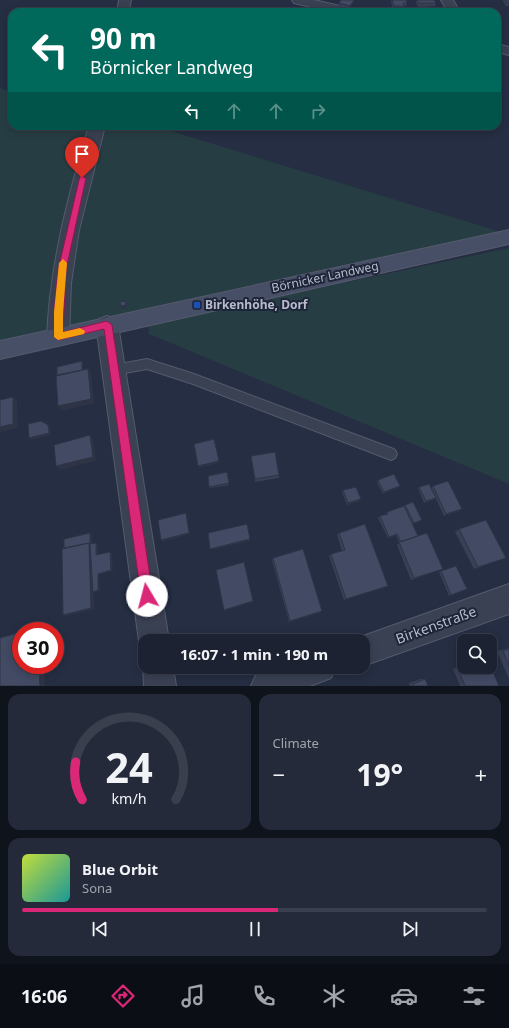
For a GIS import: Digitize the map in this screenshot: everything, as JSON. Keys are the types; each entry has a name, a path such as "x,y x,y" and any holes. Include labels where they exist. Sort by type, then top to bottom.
{"street":[{"path":"298,0 331,8"},
{"path":"58,337 60,291 67,243 79,191 97,130"},
{"name":"Börnicker Landweg","path":"0,350 107,325 509,237"},
{"path":"107,325 153,634"},
{"name":"Birkenstraße","path":"370,649 509,599"},
{"path":"159,674 160,686"},
{"path":"267,686 300,674"}],"lane":[{"path":"114,370 147,364 194,379 391,454"}],"shaded area":[{"path":"0,88 8,91 8,130 171,131 504,233 347,264 0,341"},
{"path":"509,248 509,484 149,334 148,324"}],"building":[{"path":"341,0 354,0 350,6 339,3"},
{"path":"392,0 406,0 407,3 403,3 404,6 394,6"},
{"path":"417,0 434,0 436,3 419,3"},
{"path":"125,301 126,305 121,306 120,302"},
{"path":"82,361 82,370 57,375 57,367"},
{"path":"88,369 91,399 58,406 56,376"},
{"path":"13,397 13,424 0,427 0,400"},
{"path":"41,421 48,425 49,433 29,438 28,424"},
{"path":"90,435 93,457 56,466 54,445"},
{"path":"214,439 219,461 198,466 194,444"},
{"path":"275,452 279,475 255,479 251,456"},
{"path":"227,472 229,483 209,487 208,476"},
{"path":"394,474 400,486 384,492 378,480"},
{"path":"448,481 462,509 446,514 433,486"},
{"path":"429,484 436,498 426,501 419,487"},
{"path":"356,487 361,499 348,503 343,490"},
{"path":"413,502 422,520 414,523 405,505"},
{"path":"404,506 418,536 401,542 397,534 389,537 380,516 388,514 387,512"},
{"path":"186,513 189,533 161,540 158,520"},
{"path":"486,520 506,558 478,567 459,529"},
{"path":"247,524 250,539 210,549 208,533"},
{"path":"365,524 388,586 346,599 331,554 345,550 339,533"},
{"path":"90,533 90,544 64,548 64,539"},
{"path":"427,533 443,569 414,578 399,542"},
{"path":"89,543 91,608 63,615 62,549"},
{"path":"96,543 96,555 110,552 111,570 98,574 98,590 93,592 90,544"},
{"path":"303,549 322,611 290,621 273,558"},
{"path":"244,562 253,601 224,610 216,570"},
{"path":"456,566 467,589 451,595 441,571"},
{"path":"12,635 12,674 39,674 40,686 0,686 0,638"},
{"path":"509,649 509,666 503,651"},
{"path":"460,674 494,674 499,686 465,686"},
{"path":"425,679 428,686 413,686 413,684"}],"slow traffic":[{"path":"63,263 58,312 58,337 80,331"}],"place":[{"name":"Birkenhöhe, Dorf","path":"197,305"}],"route":[{"path":"82,178 62,270 58,312 58,337 107,325 147,596"}]}
